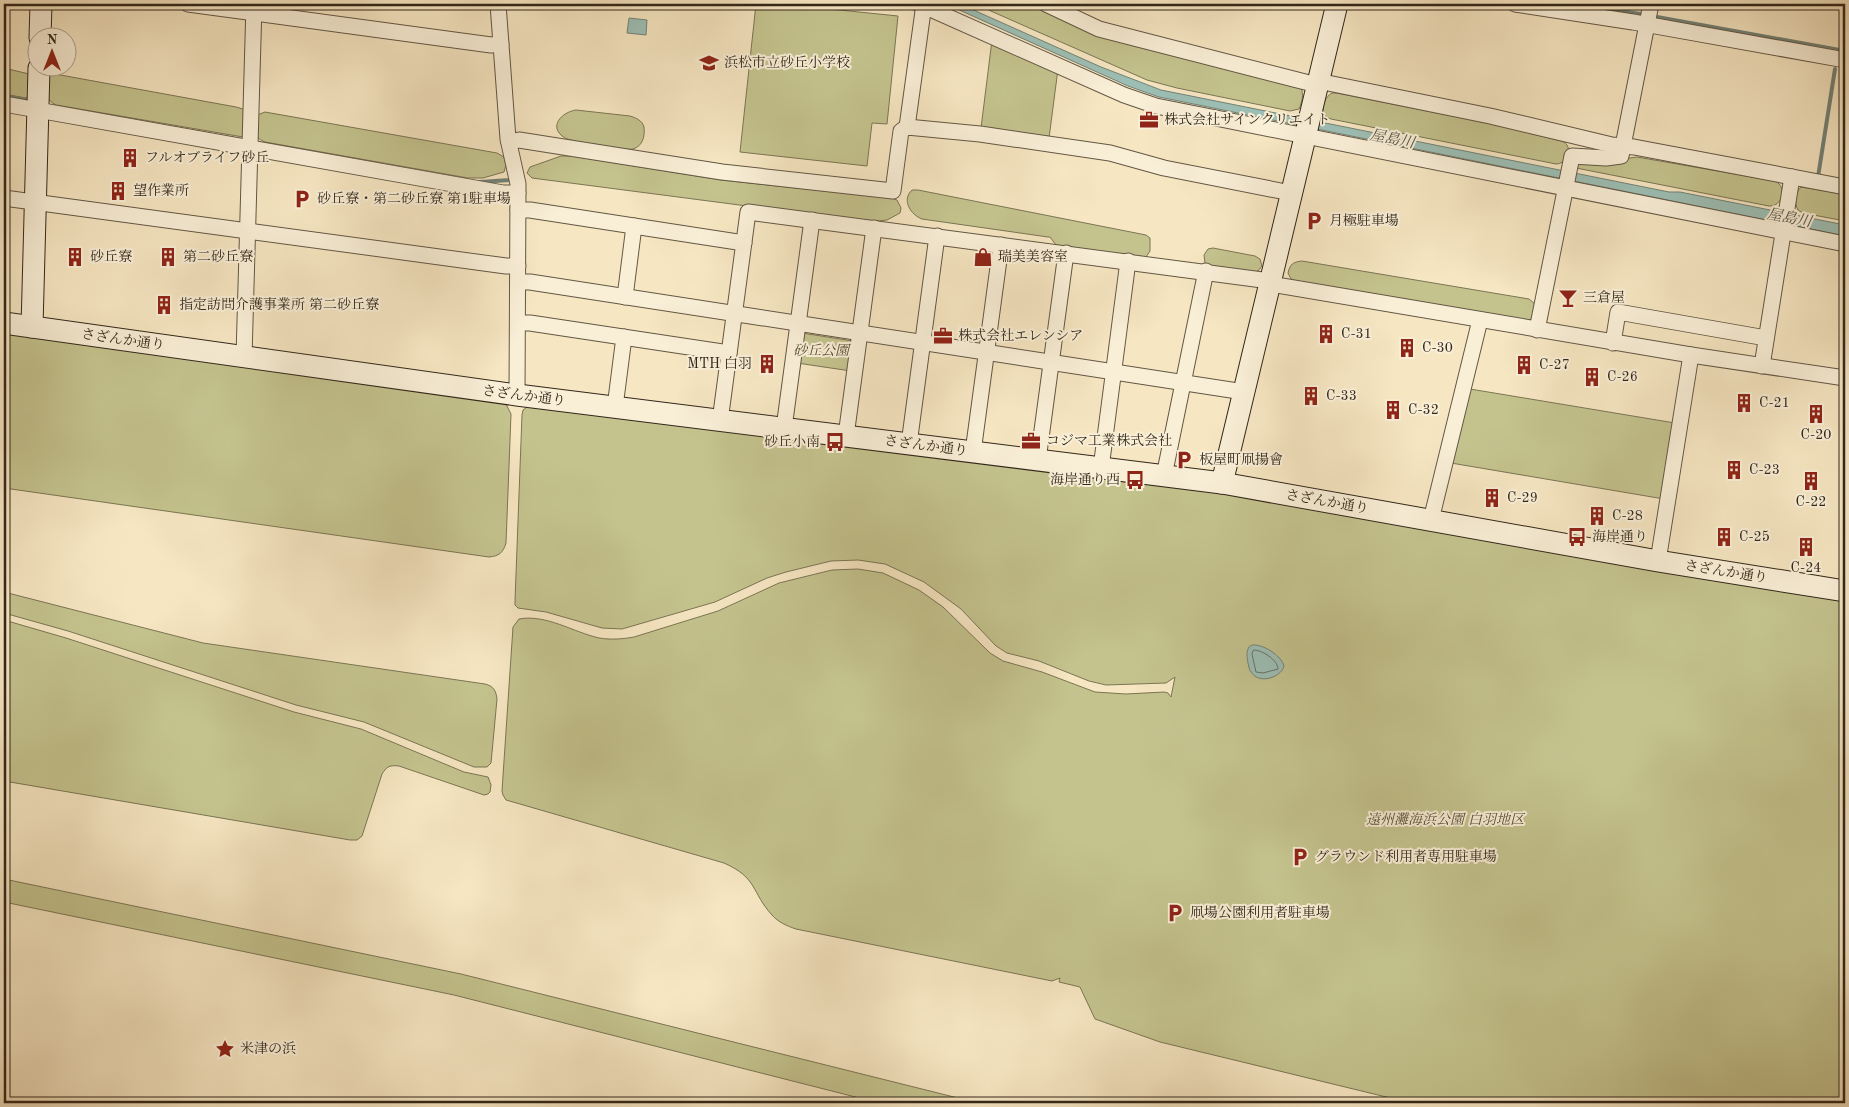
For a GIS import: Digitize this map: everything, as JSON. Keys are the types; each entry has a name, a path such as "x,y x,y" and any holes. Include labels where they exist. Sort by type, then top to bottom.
{"street":[{"path":"40,28 41,4"},
{"path":"188,4 254,8 481,44 501,44"},
{"path":"498,4 509,142 518,184 517,396"},
{"path":"907,127 922,4 1140,101 1173,110 1307,128 1566,186 1845,244"},
{"path":"1046,4 1099,28 1318,83 1490,116 1623,146 1845,187"},
{"path":"1222,483 1337,4"},
{"path":"1515,4 1648,24 1845,60"},
{"path":"1537,330 1572,156 1606,158 1621,156 1651,4"},
{"path":"244,357 254,8"},
{"path":"32,327 39,78"},
{"path":"4,104 503,193 518,193"},
{"path":"509,142 519,140 722,172 893,191 901,131 907,127 980,134 1110,153 1164,168 1291,194"},
{"path":"1762,366 1792,177"},
{"path":"4,198 506,266 518,266"},
{"path":"518,210 530,210 744,243"},
{"path":"720,421 748,212 1206,271 1691,356 1845,378"},
{"path":"784,428 812,220"},
{"path":"625,297 634,226"},
{"path":"846,436 874,228"},
{"path":"909,444 936,236"},
{"path":"973,452 1001,245"},
{"path":"1038,460 1066,253"},
{"path":"1101,468 1128,261"},
{"path":"1164,476 1206,271"},
{"path":"518,282 530,282 1244,392"},
{"path":"1613,342 1618,312 1766,338"},
{"path":"1431,520 1480,320"},
{"path":"518,323 530,322 729,353"},
{"name":"さざんか通り","path":"4,323 517,396 1222,483 1658,561 1845,591"},
{"path":"615,408 624,337"},
{"path":"1658,561 1691,356"}],"green space":[{"path":"756,4 781,4 898,16 887,124 872,123 867,166 740,152"},
{"path":"975,4 1033,4 1078,25 1301,88 1301,104 1299,109 1290,111 1147,80"},
{"path":"992,40 1058,69 1049,138 981,128"},
{"path":"4,68 28,74 31,95 26,98 4,94"},
{"path":"77,78 243,109 247,114 243,137 56,105 49,100 46,91 47,79"},
{"path":"1332,93 1488,123 1562,141 1566,143 1569,150 1564,161 1556,164 1331,119 1326,117 1323,109 1326,99"},
{"path":"576,110 630,116 637,119 644,127 643,140 636,148 628,149 587,144 565,138 560,134 557,125 562,117"},
{"path":"265,112 497,153 504,157 506,165 504,172 483,178 468,178 265,142 256,135 255,116"},
{"path":"561,156 573,156 721,180 891,198 897,200 901,208 900,213 887,220 870,222 532,178 527,173 530,167"},
{"path":"1637,157 1775,181 1781,188 1782,196 1777,203 1769,206 1576,168 1574,163"},
{"path":"1801,187 1845,194 1845,221 1803,213 1798,210 1796,198 1797,192"},
{"path":"912,190 1146,235 1150,238 1150,251 1146,257 1141,257 1056,245 1050,237 922,219 911,211 907,203 907,198"},
{"path":"1213,248 1255,256 1260,259 1262,266 1258,271 1252,272 1210,266 1205,263 1204,255 1208,249"},
{"path":"1302,261 1529,299 1535,304 1532,318 1528,321 1299,283 1291,279 1288,273 1292,264"},
{"path":"4,332 506,404 511,414 505,546 502,552 489,557 4,488"},
{"name":"砂丘公園","path":"802,333 853,341 851,371 797,363"},
{"path":"1470,389 1675,423 1664,499 1451,463"},
{"name":"遠州灘海浜公園 白羽地区","path":"527,407 1221,492 1845,600 1845,1103 1411,1103 1160,1042 1095,1019 1080,987 1059,982 1060,978 1052,981 796,929 783,924 774,917 765,907 749,880 743,874 724,863 506,800 502,791 513,627 519,619 529,618 549,621 599,638 630,638 718,611 779,583 832,570 858,569 883,573 919,590 943,607 990,653 1003,661 1042,672 1095,692 1126,694 1164,692 1168,693 1171,697 1175,677 1166,683 1106,685 1089,681 1039,661 1007,653 996,646 961,609 924,582 885,564 858,560 831,561 786,572 767,578 715,602 622,629 602,628 546,612 518,608 515,605 515,601 522,415 523,410"},
{"path":"4,592 203,643 488,685 494,689 497,699 491,763 487,767 474,767 364,722 296,705 68,631 4,613"},
{"path":"4,620 66,638 294,712 361,729 464,772 488,777 491,785 490,792 484,795 399,766 389,767 382,774 362,836 357,840 350,840 4,781"},
{"path":"4,879 461,974 978,1103 879,1103 454,995 4,902"}],"water":[{"name":"屋島川","path":"946,4 960,4 1101,67 1161,90 1669,192 1680,192 1845,225 1845,236 1159,97 1128,86"},
{"path":"629,18 647,20 646,35 627,33"},
{"path":"1252,645 1261,646 1279,658 1284,666 1278,675 1266,679 1254,676 1250,671 1247,657 1248,649"}],"waterway":[{"path":"1578,5 1641,14"},
{"path":"1657,17 1845,51"},
{"path":"1818,177 1835,69"},
{"path":"4,96 26,100"},
{"path":"479,182 512,180 511,178"}],"place":[{"name":"浜松市立砂丘小学校","path":"709,63"},
{"name":"株式会社サインクリエイト","path":"1149,120"},
{"name":"フルオブライフ砂丘","path":"130,158"},
{"name":"望作業所","path":"118,191"},
{"name":"砂丘寮・第二砂丘寮 第1駐車場","path":"302,199"},
{"name":"月極駐車場","path":"1314,221"},
{"name":"砂丘寮","path":"75,257"},
{"name":"第二砂丘寮","path":"168,257"},
{"name":"瑞美美容室","path":"983,257"},
{"name":"三倉屋","path":"1568,298"},
{"name":"指定訪問介護事業所 第二砂丘寮","path":"164,305"},
{"name":"C-31","path":"1326,334"},
{"name":"株式会社エレンシア","path":"943,336"},
{"name":"C-30","path":"1407,348"},
{"name":"MTH 白羽","path":"767,364"},
{"name":"C-27","path":"1524,365"},
{"name":"C-26","path":"1592,377"},
{"name":"C-33","path":"1311,396"},
{"name":"C-21","path":"1744,403"},
{"name":"C-32","path":"1393,410"},
{"name":"C-20","path":"1816,414"},
{"name":"コジマ工業株式会社","path":"1031,441"},
{"name":"砂丘小南","path":"835,442"},
{"name":"板屋町凧揚會","path":"1184,460"},
{"name":"C-23","path":"1734,470"},
{"name":"海岸通り西","path":"1135,480"},
{"name":"C-22","path":"1811,481"},
{"name":"C-29","path":"1492,498"},
{"name":"C-28","path":"1597,516"},
{"name":"海岸通り","path":"1577,537"},
{"name":"C-25","path":"1724,537"},
{"name":"C-24","path":"1806,547"},
{"name":"グラウンド利用者専用駐車場","path":"1300,857"},
{"name":"凧場公園利用者駐車場","path":"1175,913"},
{"name":"米津の浜","path":"225,1049"}]}
